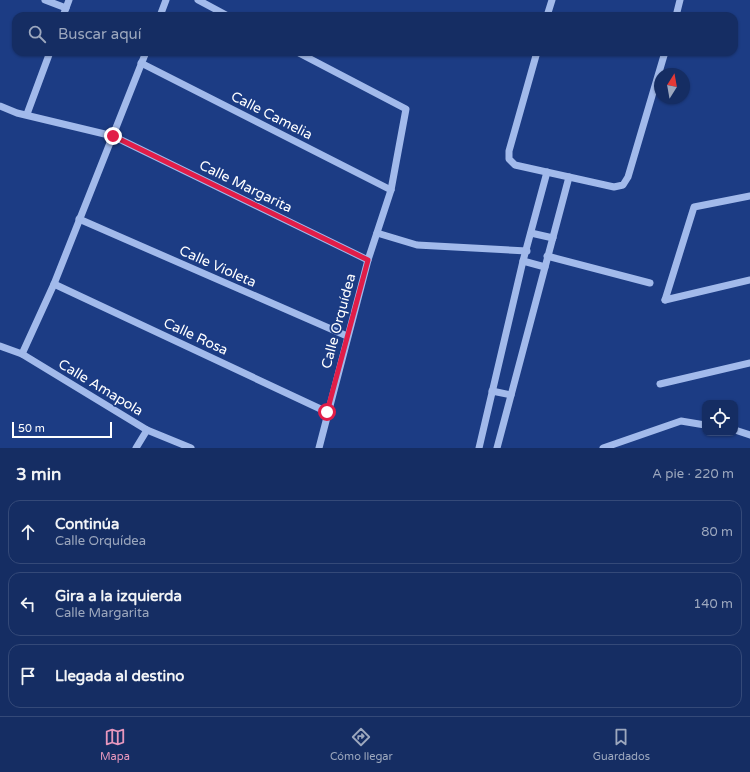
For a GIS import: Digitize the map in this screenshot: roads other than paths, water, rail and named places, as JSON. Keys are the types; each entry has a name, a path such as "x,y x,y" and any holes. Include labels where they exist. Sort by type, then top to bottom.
{"street":[{"path":"45,0 66,8"},
{"path":"64,12 69,0"},
{"path":"162,12 166,0"},
{"path":"198,0 220,12"},
{"path":"548,12 552,0"},
{"path":"677,12 680,0"},
{"path":"27,114 49,56"},
{"path":"22,354 54,284 145,56"},
{"name":"Calle Orquídea","path":"305,56 406,109 391,190 368,260 327,412 319,448"},
{"path":"536,56 509,150 510,159 515,165 614,187 622,185 628,177 664,56"},
{"name":"Calle Camelia","path":"142,63 391,190"},
{"name":"Calle Margarita","path":"0,106 18,113 113,136 368,260"},
{"path":"479,448 523,262 547,172"},
{"path":"497,448 569,177"},
{"path":"750,196 694,207 665,300 750,280"},
{"name":"Calle Violeta","path":"79,219 348,336"},
{"path":"377,233 417,245 526,251"},
{"path":"531,233 552,238"},
{"path":"547,256 650,283"},
{"path":"523,262 545,267"},
{"name":"Calle Rosa","path":"54,284 327,412"},
{"name":"Calle Amapola","path":"0,346 22,354 147,430 191,448"},
{"path":"660,384 750,363"},
{"path":"492,391 511,395"},
{"path":"603,448 681,421 702,424"},
{"path":"136,448 147,430"},
{"path":"738,431 750,435"}]}
